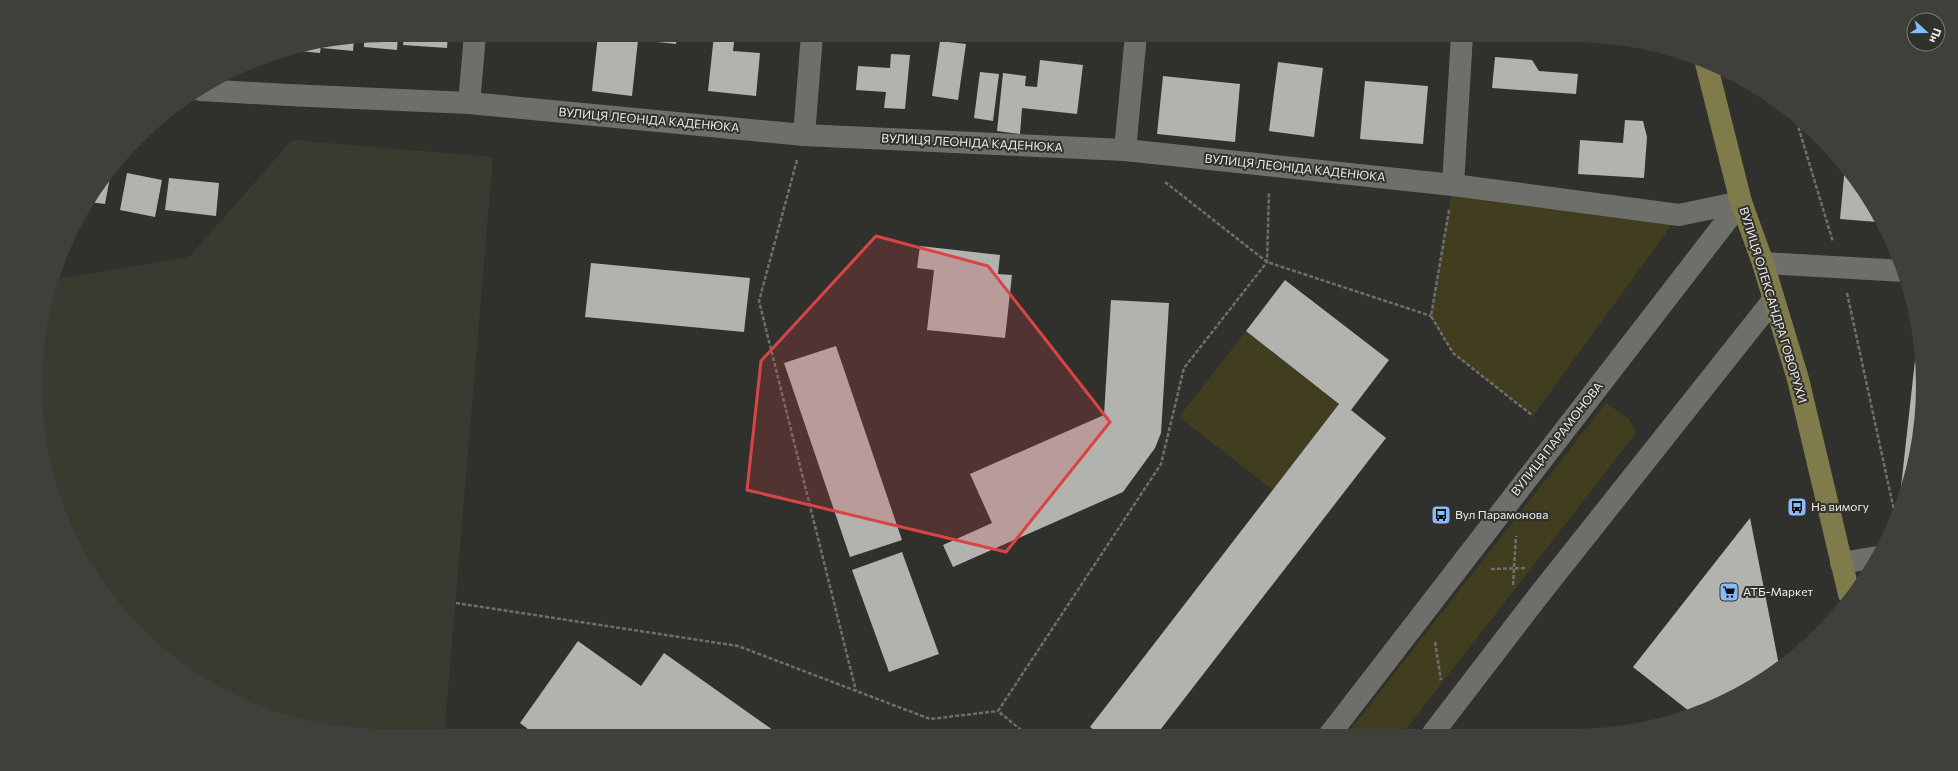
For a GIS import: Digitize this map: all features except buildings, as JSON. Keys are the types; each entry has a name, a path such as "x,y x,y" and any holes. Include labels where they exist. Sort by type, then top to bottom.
{"main road":[{"name":"ВУЛИЦЯ ОЛЕКСАНДРА ГОВОРУХИ","path":"1708,70 1741,202 1763,263 1798,379 1848,590"}],"street":[{"path":"469,103 474,42"},
{"path":"804,135 811,42"},
{"path":"1125,150 1135,42"},
{"path":"1453,185 1462,42"},
{"name":"ВУЛИЦЯ ЛЕОНІДА КАДЕНЮКА","path":"210,91 288,96 469,103 804,135 1125,150 1453,185 1679,215 1741,202"},
{"name":"ВУЛИЦЯ ПАРАМОНОВА","path":"1334,729 1741,202"},
{"path":"1763,263 1896,271"},
{"path":"1436,729 1539,595 1773,300"},
{"path":"1841,563 1869,558"}],"path":[{"path":"1798,126 1841,267 1893,508"},
{"path":"804,135 759,301 856,691"},
{"path":"998,711 1161,464 1184,368 1267,262 1270,166"},
{"path":"1162,180 1267,262 1431,316"},
{"path":"1453,185 1431,316 1453,353 1532,416"},
{"path":"1512,592 1517,531"},
{"path":"1484,569 1531,568"},
{"path":"456,603 738,646 930,719 998,711 1020,729"},
{"path":"1434,640 1441,684"}],"highlighted area":[{"path":"876,236 988,266 1110,422 1006,552 747,490 761,361"}],"shaded area":[{"path":"292,140 493,157 445,729 386,729 341,726 275,711 234,694 214,683 176,658 159,644 127,612 100,576 77,537 60,496 54,474 45,430 43,408 42,386 45,341 59,279 189,257"},
{"path":"1453,185 1679,215 1533,416 1453,353 1431,316"},
{"path":"1246,331 1339,404 1273,490 1179,417"},
{"path":"1606,403 1629,419 1636,433 1406,729 1351,729"}],"place":[{"name":"На вимогу","path":"1797,507"},
{"name":"Вул Парамонова","path":"1441,515"},
{"name":"АТБ-Маркет","path":"1729,592"}]}
